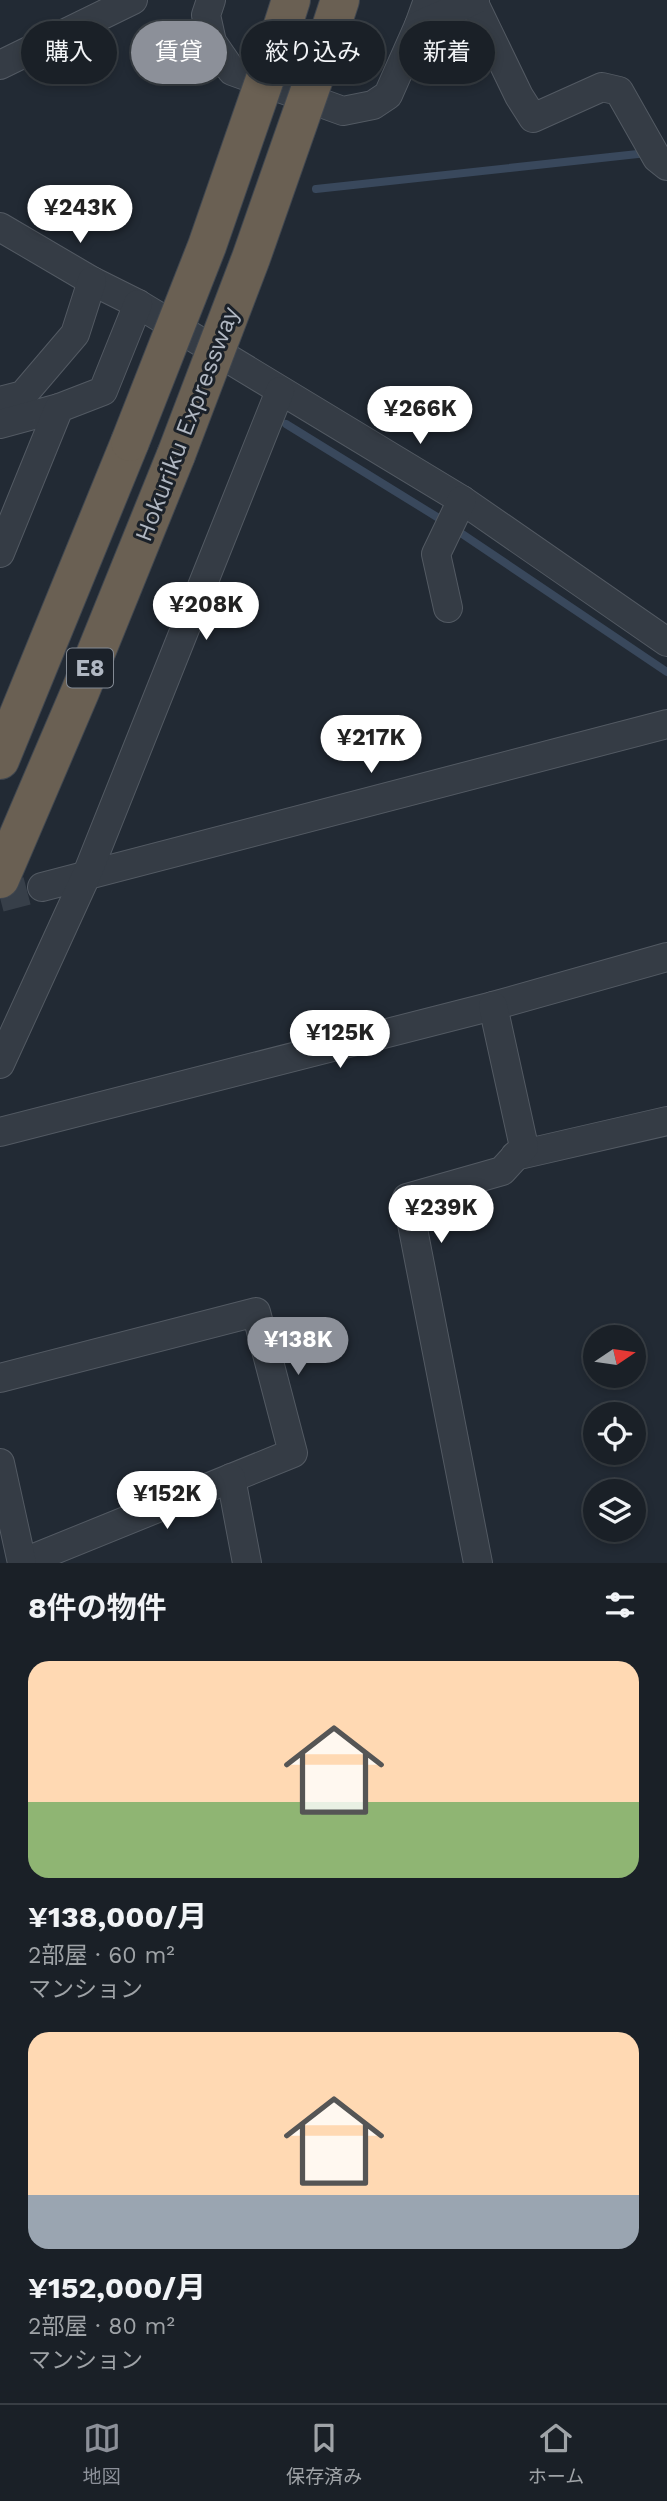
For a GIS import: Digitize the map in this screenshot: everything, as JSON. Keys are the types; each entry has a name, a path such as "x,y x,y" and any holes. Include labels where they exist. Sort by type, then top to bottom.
{"highway":[{"name":"Hokuriku Expressway","path":"0,760 130,442 206,246 291,0"},
{"name":"Hokuriku Expressway","path":"0,879 80,692 176,455 251,258 340,0"}],"street":[{"path":"0,65 133,0"},
{"path":"212,0 206,16 212,42 232,71 343,111 373,105 388,95 424,13 474,0 519,96 533,118 603,87 619,91 657,158 667,166"},
{"path":"0,227 92,281 138,304 462,500 667,642"},
{"path":"0,401 23,395 75,334 92,281"},
{"path":"0,424 59,408 103,391 138,304"},
{"path":"0,1063 87,874 280,391"},
{"path":"0,553 59,408"},
{"path":"448,608 436,554 462,500"},
{"path":"42,887 667,724"},
{"path":"0,1132 493,1006 667,957"},
{"path":"478,1563 407,1198 502,1171 524,1147 493,1006"},
{"path":"515,1156 667,1121"},
{"path":"0,1378 256,1312 293,1453 22,1563 0,1463"},
{"path":"230,1478 247,1563"}],"waterway":[{"path":"316,189 647,153"},
{"path":"286,424 437,517 667,672"}],"tunnel":[{"path":"0,898 42,887"}]}
